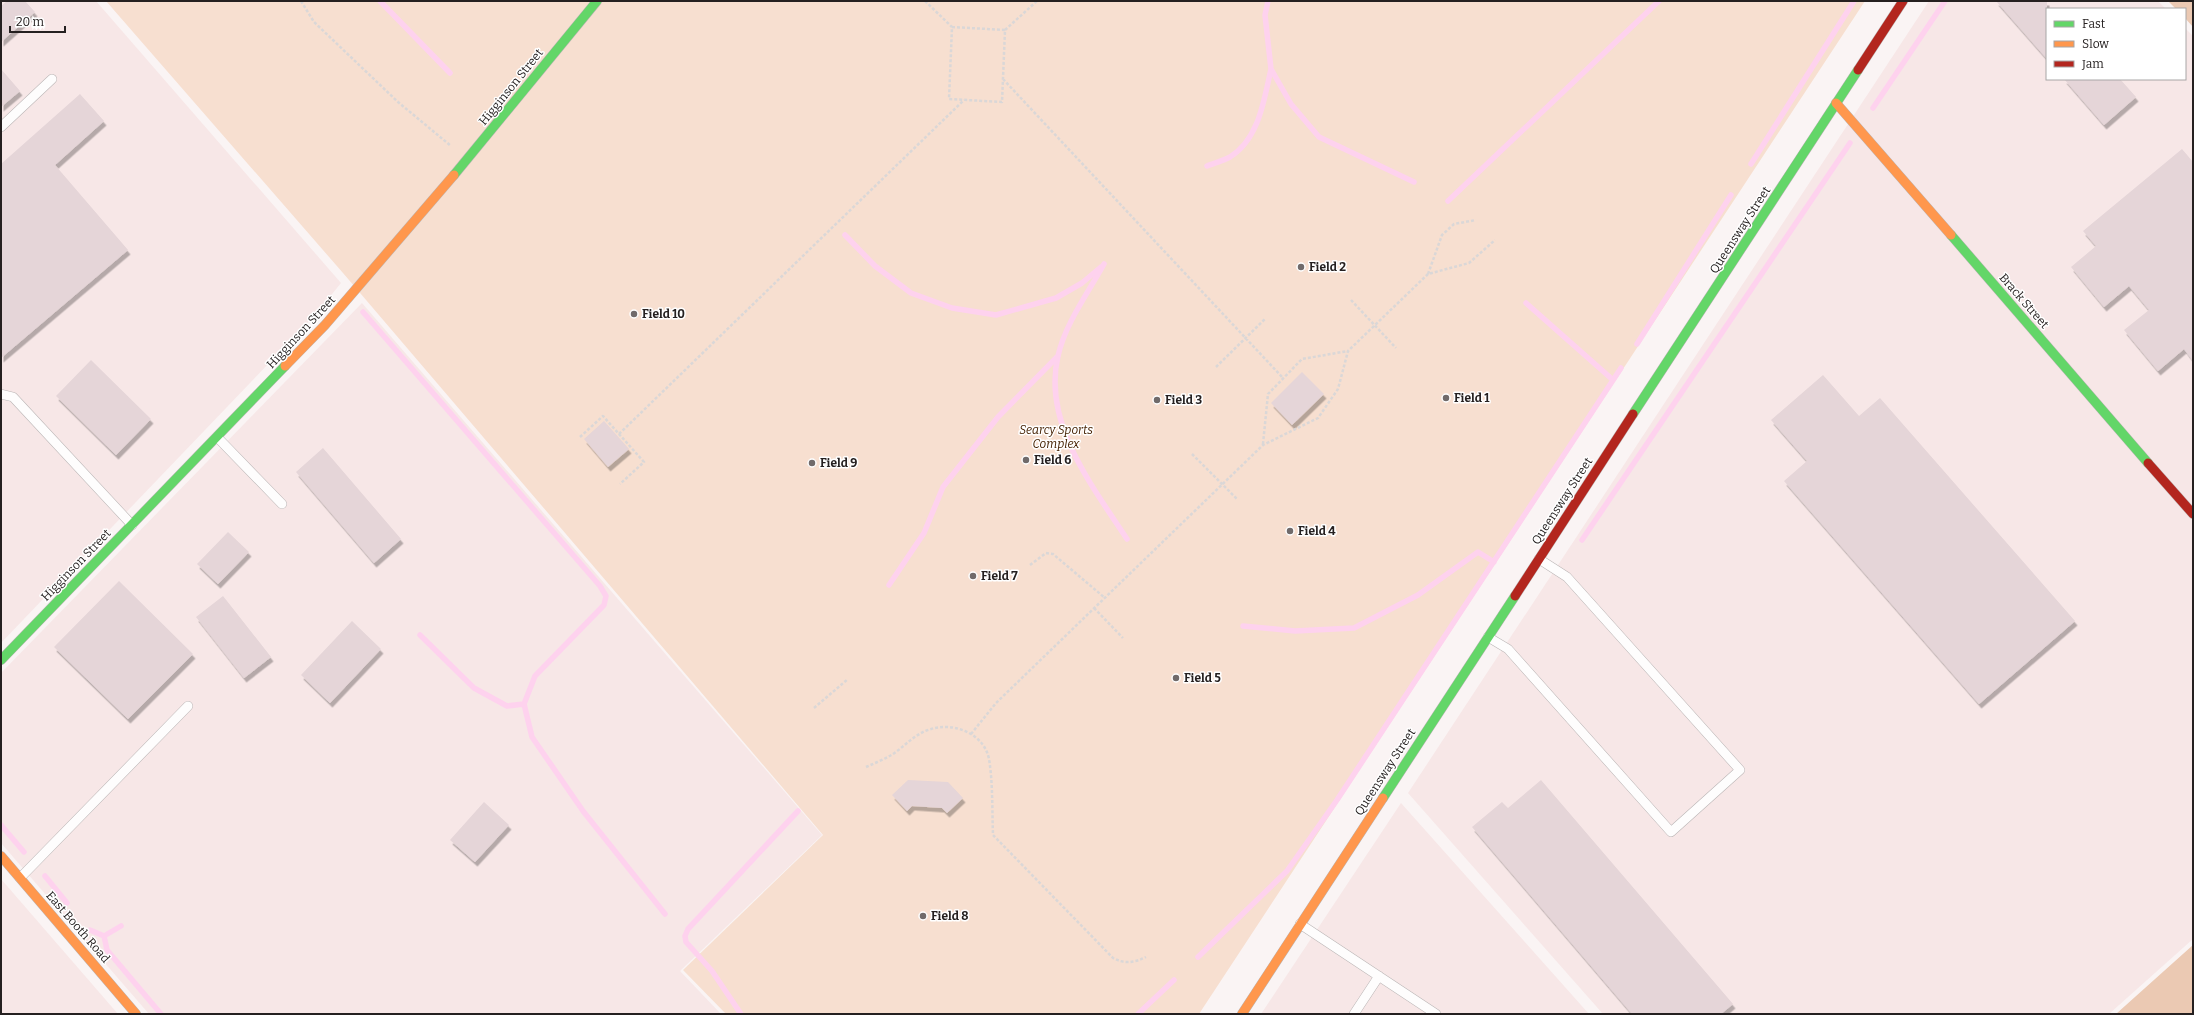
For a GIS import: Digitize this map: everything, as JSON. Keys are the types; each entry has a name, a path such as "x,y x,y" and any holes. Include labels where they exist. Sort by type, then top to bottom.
{"street":[{"name":"Higginson Street","path":"1,660 325,325 467,159 596,1"},
{"name":"Queensway Street","path":"1242,1014 1903,1"},
{"name":"Brack Street","path":"1836,103 2193,514"},
{"name":"East Booth Road","path":"1,856 136,1014"}],"lane":[{"path":"1,127 52,79"},
{"path":"1,394 13,397 132,525"},
{"path":"217,437 282,504"},
{"path":"1488,637 1508,649 1671,832 1740,770 1568,577 1539,559"},
{"path":"20,878 188,706"},
{"path":"1300,924 1436,1014"},
{"path":"1354,1014 1379,976"}],"path":[{"path":"301,1 314,22 393,97 467,159"},
{"path":"925,1 952,27 1005,30 1037,1"},
{"path":"952,27 949,99 964,100 1002,102 1005,30"},
{"path":"1003,79 1283,378"},
{"path":"618,434 964,100"},
{"path":"971,734 996,703 1263,445 1318,418 1338,388 1348,351 1428,274 1442,235 1454,224 1476,220"},
{"path":"1428,274 1469,263 1495,240"},
{"path":"1351,300 1396,348"},
{"path":"1216,367 1266,318"},
{"path":"1263,445 1268,394 1302,359 1348,351"},
{"path":"580,437 603,416 644,462 620,484"},
{"path":"1192,454 1236,499"},
{"path":"1030,565 1046,553 1053,554 1105,598"},
{"path":"1094,608 1123,638"},
{"path":"814,708 848,679"},
{"path":"866,767 894,753 918,734 930,729 944,726 958,727 971,734 983,746 989,758 993,835 1113,958 1128,962 1146,957"}],"shaded area":[{"path":"1,1 96,1 341,283 316,314 1,643"},
{"path":"1929,1 2158,1 2165,8 2046,8 2046,80 2186,80 2186,29 2193,36 2193,939 2109,1014 1603,1014 1408,793"},
{"path":"2168,1 2193,1 2193,27 2186,19 2186,8 2175,8"},
{"path":"362,303 822,835 680,971 721,1014 149,1014 1,843 1,673"},
{"path":"1401,803 1589,1014 1261,1014"},
{"path":"1,879 118,1014 1,1014"},
{"path":"2193,945 2193,1014 2116,1014"}],"green space":[{"name":"Searcy Sports Complex","path":"106,1 1865,1 1199,1014 726,1014 683,970 823,835 343,273"}],"building":[{"path":"7,1 25,1 35,12 1,42 1,6"},
{"path":"1996,1 2047,1 2046,58"},
{"path":"1,69 20,91 1,107"},
{"path":"2065,80 2121,80 2136,97 2104,125"},
{"path":"80,94 104,121 55,165 128,250 1,358 1,164"},
{"path":"2182,149 2193,162 2193,361 2184,349 2158,371 2124,330 2149,310 2129,286 2104,307 2071,267 2096,246 2083,231"},
{"path":"91,360 151,419 116,455 56,396"},
{"path":"1302,372 1324,394 1292,425 1271,403"},
{"path":"1823,375 1859,416 1880,398 2075,621 1979,704 1784,481 1807,461 1771,420"},
{"path":"604,421 629,449 608,467 584,439"},
{"path":"323,448 401,539 374,563 296,472"},
{"path":"228,532 249,552 218,584 197,564"},
{"path":"119,581 193,654 128,719 54,647"},
{"path":"223,596 271,657 244,678 196,617"},
{"path":"352,621 381,649 330,703 301,675"},
{"path":"908,780 948,782 963,798 947,813 942,808 912,806 907,811 892,795"},
{"path":"1541,780 1733,1004 1721,1014 1632,1014 1472,827 1502,802 1508,808"},
{"path":"484,802 509,825 475,862 450,840"}],"waterway":[{"path":"380,1 450,73"},
{"path":"1268,1 1265,15 1271,69 1291,104 1319,137 1414,182"},
{"path":"1448,201 1659,1"},
{"path":"1751,164 1854,1"},
{"path":"1873,108 1945,1"},
{"path":"1207,166 1230,157 1248,140 1263,106 1271,69"},
{"path":"1582,540 1850,143"},
{"path":"1637,344 1731,195"},
{"path":"845,235 875,266 911,293 952,308 996,315 1056,298 1082,283 1101,267"},
{"path":"1104,264 1071,320 1061,344 1055,381 1057,406 1064,430 1086,476 1127,539"},
{"path":"1526,303 1613,380"},
{"path":"363,312 600,586 606,596 604,605 535,676 524,704 532,737 583,811 665,914"},
{"path":"889,585 924,533 943,487 998,417 1058,356"},
{"path":"1198,957 1287,871 1337,800 1621,368"},
{"path":"1243,626 1295,631 1354,628 1418,595 1478,552 1494,562"},
{"path":"420,635 474,688 507,706 524,704"},
{"path":"741,1014 712,971 686,942 685,936 688,929 798,811"},
{"path":"1,825 24,852"},
{"path":"45,876 67,903"},
{"path":"104,936 121,926"},
{"path":"90,930 104,936 107,950 161,1014"},
{"path":"1138,1014 1174,980"}],"traffic: fast":[{"path":"454,175 597,1"},
{"path":"1633,414 1858,70"},
{"path":"1951,235 2148,463"},
{"path":"1,660 285,366"},
{"path":"1383,798 1515,596"}],"traffic: slow":[{"path":"1836,103 1951,235"},
{"path":"285,366 325,325 454,175"},
{"path":"1242,1014 1383,798"},
{"path":"1,856 136,1014"}],"traffic: jam":[{"path":"1858,70 1903,1"},
{"path":"1515,596 1633,414"},
{"path":"2148,463 2193,514"}],"place":[{"name":"Field 2","path":"1301,267"},
{"name":"Field 10","path":"634,314"},
{"name":"Field 1","path":"1446,398"},
{"name":"Field 3","path":"1157,400"},
{"name":"Field 6","path":"1026,460"},
{"name":"Field 9","path":"812,463"},
{"name":"Field 4","path":"1290,531"},
{"name":"Field 7","path":"973,576"},
{"name":"Field 5","path":"1176,678"},
{"name":"Field 8","path":"923,916"}]}
